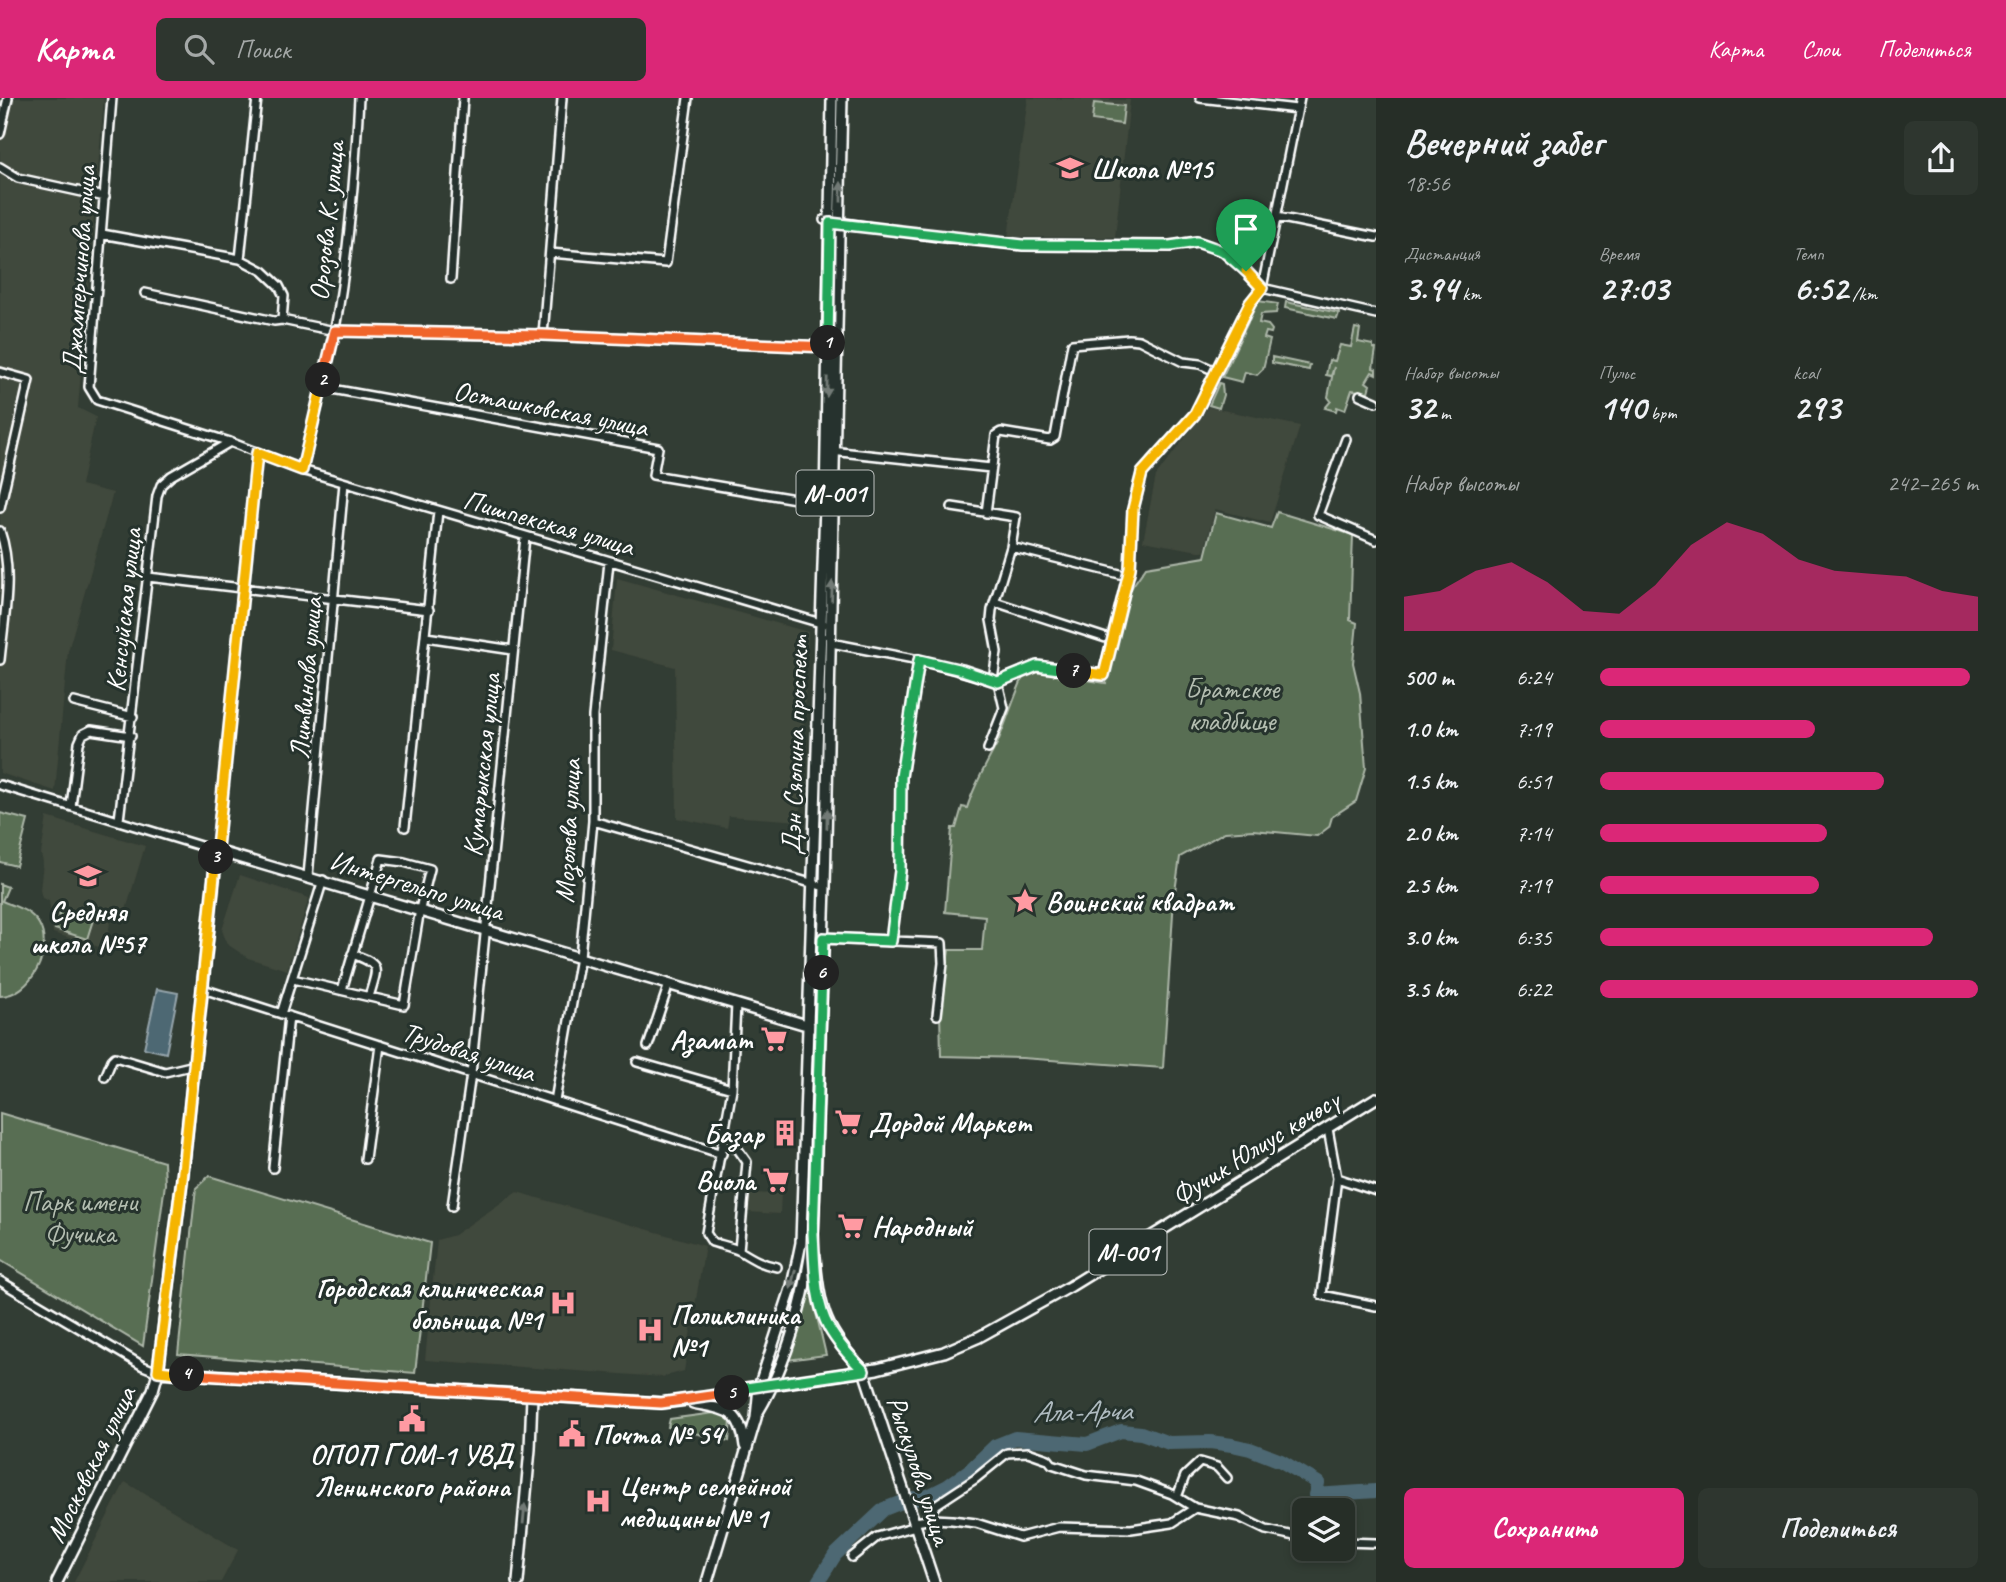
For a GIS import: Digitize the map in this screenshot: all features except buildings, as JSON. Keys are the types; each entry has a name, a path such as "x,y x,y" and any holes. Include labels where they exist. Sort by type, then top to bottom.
{"main road":[{"name":"Дэн Сяопина проспект","path":"757,1414 774,1384 806,1285 813,1234 831,643 826,624 825,504 830,451 827,221 832,98"},
{"name":"Дэн Сяопина проспект","path":"757,1414 759,1387 792,1286 801,1243 807,1025 841,224 842,98"},
{"name":"Интергельпо улица","path":"217,851 323,880 820,1029"},
{"name":"Московская улица","path":"57,1582 153,1390 158,1371 195,1066 217,851"},
{"name":"Фучик Юлиус көчөсү","path":"158,1371 661,1403 864,1371 944,1352 1009,1322 1376,1098"},
{"path":"813,1234 816,1274 826,1320 842,1347 864,1371"},
{"name":"Рыскулова улица","path":"864,1371 934,1582"},
{"path":"517,1582 530,1450 532,1396"},
{"path":"685,1401 724,1409 736,1417 743,1429 746,1451"},
{"path":"707,1582 757,1414"}],"street":[{"path":"0,134 8,98"},
{"name":"Джамгерчинова улица","path":"113,98 89,387 97,400 257,453"},
{"path":"240,259 257,98"},
{"name":"Орозова К. улица","path":"302,470 335,331 354,191 359,98"},
{"path":"451,279 463,98"},
{"path":"543,335 562,98"},
{"path":"550,253 666,263 688,98"},
{"path":"1199,98 1297,109"},
{"path":"831,643 919,660 995,681 1037,666 1104,675 1128,576 1133,509 1142,473 1195,414 1250,303 1262,288 1300,98"},
{"path":"0,167 18,178 105,197"},
{"path":"1277,217 1376,237"},
{"path":"827,221 1023,245 1170,246 1197,242 1223,251 1262,288 1376,314"},
{"path":"102,234 240,259 263,271 279,286 284,296 282,320"},
{"path":"145,293 274,321 282,320 335,331 543,335 828,347"},
{"path":"986,513 996,435 1001,432 1050,440 1055,437 1072,344 1139,340 1183,362 1200,364 1215,371"},
{"path":"0,372 29,380 0,508"},
{"name":"Осташковская улица","path":"321,387 658,448 653,475 825,504"},
{"path":"1360,395 1376,402"},
{"path":"1346,439 1318,515 1376,540"},
{"name":"Кенсуйская улица","path":"119,820 131,736 157,496 161,485 171,476 230,442"},
{"path":"830,451 990,468"},
{"path":"217,851 257,453"},
{"name":"Пишпекская улица","path":"257,453 344,483 826,624"},
{"name":"Литвинова улица","path":"308,876 344,483"},
{"path":"952,507 1016,517 1011,547 991,620 998,652 995,681 1004,708 988,749"},
{"path":"405,827 438,511"},
{"path":"0,531 6,550 6,592 0,660"},
{"name":"Кумарыкская улица","path":"452,1206 471,1074 525,537"},
{"path":"1011,547 1128,576"},
{"name":"Мозолева улица","path":"555,1101 580,957 593,821 593,716 609,562"},
{"path":"148,577 429,610"},
{"path":"995,602 1112,640"},
{"path":"426,637 513,650"},
{"path":"891,941 900,871 901,777 919,660"},
{"path":"74,702 133,717"},
{"path":"71,806 79,743 83,734 91,730 131,736"},
{"name":"Интергельпо улица","path":"0,785 217,851"},
{"path":"593,821 825,887"},
{"path":"297,980 401,1006 407,1002 420,909 430,869 381,859 342,990"},
{"path":"273,1168 285,1015 323,880"},
{"path":"823,938 942,943 943,963 937,1016"},
{"path":"352,954 372,961 375,966 376,973 369,998"},
{"path":"648,1046 669,984"},
{"name":"Трудовая улица","path":"203,989 555,1101 722,1150"},
{"path":"736,1004 732,1089 706,1233 712,1242 739,1250 751,1260 777,1267"},
{"path":"365,1159 380,1045"},
{"path":"105,1077 115,1058 165,1072 195,1066"},
{"path":"637,1062 732,1089"},
{"path":"1328,1129 1337,1178 1322,1295 1376,1306"},
{"path":"722,1150 737,1149 747,1162 739,1250"},
{"path":"1337,1178 1376,1191"},
{"name":"Фучик Юлиус көчөсү","path":"0,1281 144,1366 158,1371"},
{"path":"927,1520 937,1504 975,1479 1007,1453 1028,1452 1048,1459 1052,1464 1086,1475 1136,1481 1177,1497 1195,1508 1239,1517 1266,1530 1292,1535"},
{"path":"1177,1497 1185,1476 1200,1462 1217,1467 1227,1478"},
{"path":"852,1557 877,1537 914,1521 952,1520 976,1523 1020,1536 1059,1527 1131,1529 1172,1523 1195,1508"},
{"path":"1355,1542 1376,1543"}],"shaded area":[{"path":"0,98 104,98 78,408 96,417 81,485 113,493 68,651 55,791 0,773"},
{"name":"Школа №15","path":"1028,98 1130,100 1115,237 1008,237"},
{"path":"1208,407 1300,426 1270,523 1215,509 1204,552 1143,541 1156,476"},
{"path":"617,578 808,632 800,821 729,816 727,828 677,818 675,667 611,650"},
{"name":"Средняя школа №57","path":"47,817 145,846 123,920 111,916 106,949 53,933 49,901 42,898 40,890 43,862 41,854"},
{"path":"240,875 309,898 287,970 248,958 227,944 222,930"},
{"name":"Городская клиническая больница №1","path":"517,1192 705,1246 684,1371 662,1377 425,1360 437,1240 454,1235"},
{"path":"749,1193 781,1194 780,1214 748,1212"},
{"path":"125,1482 238,1550 221,1582 74,1582"}],"green space":[{"path":"1094,103 1124,106 1122,124 1092,120"},
{"path":"1258,301 1278,304 1276,313 1261,314 1259,323 1268,325 1272,330 1271,333 1266,332 1264,338 1270,340 1263,369 1257,375 1245,372 1242,382 1222,377"},
{"path":"1286,302 1339,313 1337,319 1285,308"},
{"path":"1355,328 1360,329 1358,342 1373,345 1376,349 1373,368 1376,369 1376,374 1372,372 1366,382 1370,385 1368,392 1352,390 1345,410 1337,407 1336,411 1325,408 1331,401 1328,397 1334,367 1331,376 1326,375 1329,360 1335,361 1340,345 1351,347"},
{"path":"1272,357 1310,365 1309,370 1272,363"},
{"path":"1219,383 1222,384 1223,395 1219,408 1209,405"},
{"name":"Братское кладбище","path":"1277,512 1353,535 1350,620 1357,623 1353,663 1360,693 1366,768 1356,801 1332,817 1329,827 1317,836 1253,830 1225,832 1180,857 1174,898 1163,1068 1022,1058 941,1056 940,1010 949,950 982,950 985,916 945,912 952,828 956,828 962,807 967,808 997,744 1025,673 1032,671 1106,683 1129,591 1146,567 1205,557 1216,513 1271,528"},
{"path":"0,813 28,820 16,866 0,862"},
{"path":"0,884 8,887 2,901 36,919 43,935 44,946 37,970 30,980 11,994 0,996"},
{"path":"61,910 93,920 87,939 55,929"},
{"name":"Парк имени Фучика","path":"0,1113 164,1162 165,1184 143,1346 0,1260"},
{"name":"Парк имени Фучика","path":"209,1176 430,1243 415,1373 178,1354 196,1188"},
{"path":"811,1291 826,1355 787,1360 809,1293"},
{"path":"721,1412 731,1421 729,1441 668,1427 670,1419"}],"water":[{"path":"157,989 178,993 166,1053 144,1048"}],"waterway":[{"name":"Ала-Арча","path":"818,1582 835,1555 884,1509 912,1498 922,1499 948,1486 995,1446 1015,1438 1087,1444 1121,1431 1141,1433 1169,1443 1210,1442 1232,1445 1281,1461 1318,1483 1315,1495 1376,1491"}],"place":[{"name":"Школа №15","path":"1070,168"},
{"name":"Средняя школа №57","path":"88,876"},
{"name":"Воинский квадрат","path":"1025,901"},
{"name":"Азамат","path":"774,1039"},
{"name":"Дордой Маркет","path":"848,1122"},
{"name":"Базар","path":"785,1133"},
{"name":"Виола","path":"776,1180"},
{"name":"Народный","path":"851,1226"},
{"name":"Городская клиническая больница №1","path":"563,1303"},
{"name":"Поликлиника №1","path":"650,1330"},
{"name":"ОПОП ГОМ-1 УВД Ленинского района","path":"412,1419"},
{"name":"Почта № 54","path":"572,1434"},
{"name":"Центр семейной медицины № 1","path":"598,1501"}],"route":[{"path":"830,223 1023,245 1170,246 1197,242 1223,251 1246,271 1262,288 1250,303 1195,414 1142,473 1133,509 1130,568 1104,675 1037,666 998,682 919,660 901,777 900,871 891,941 823,938 813,1234 816,1274 822,1310 829,1329 864,1371 661,1403 158,1371 203,989 257,453 302,470 335,331 543,335 828,347 830,223"}]}
